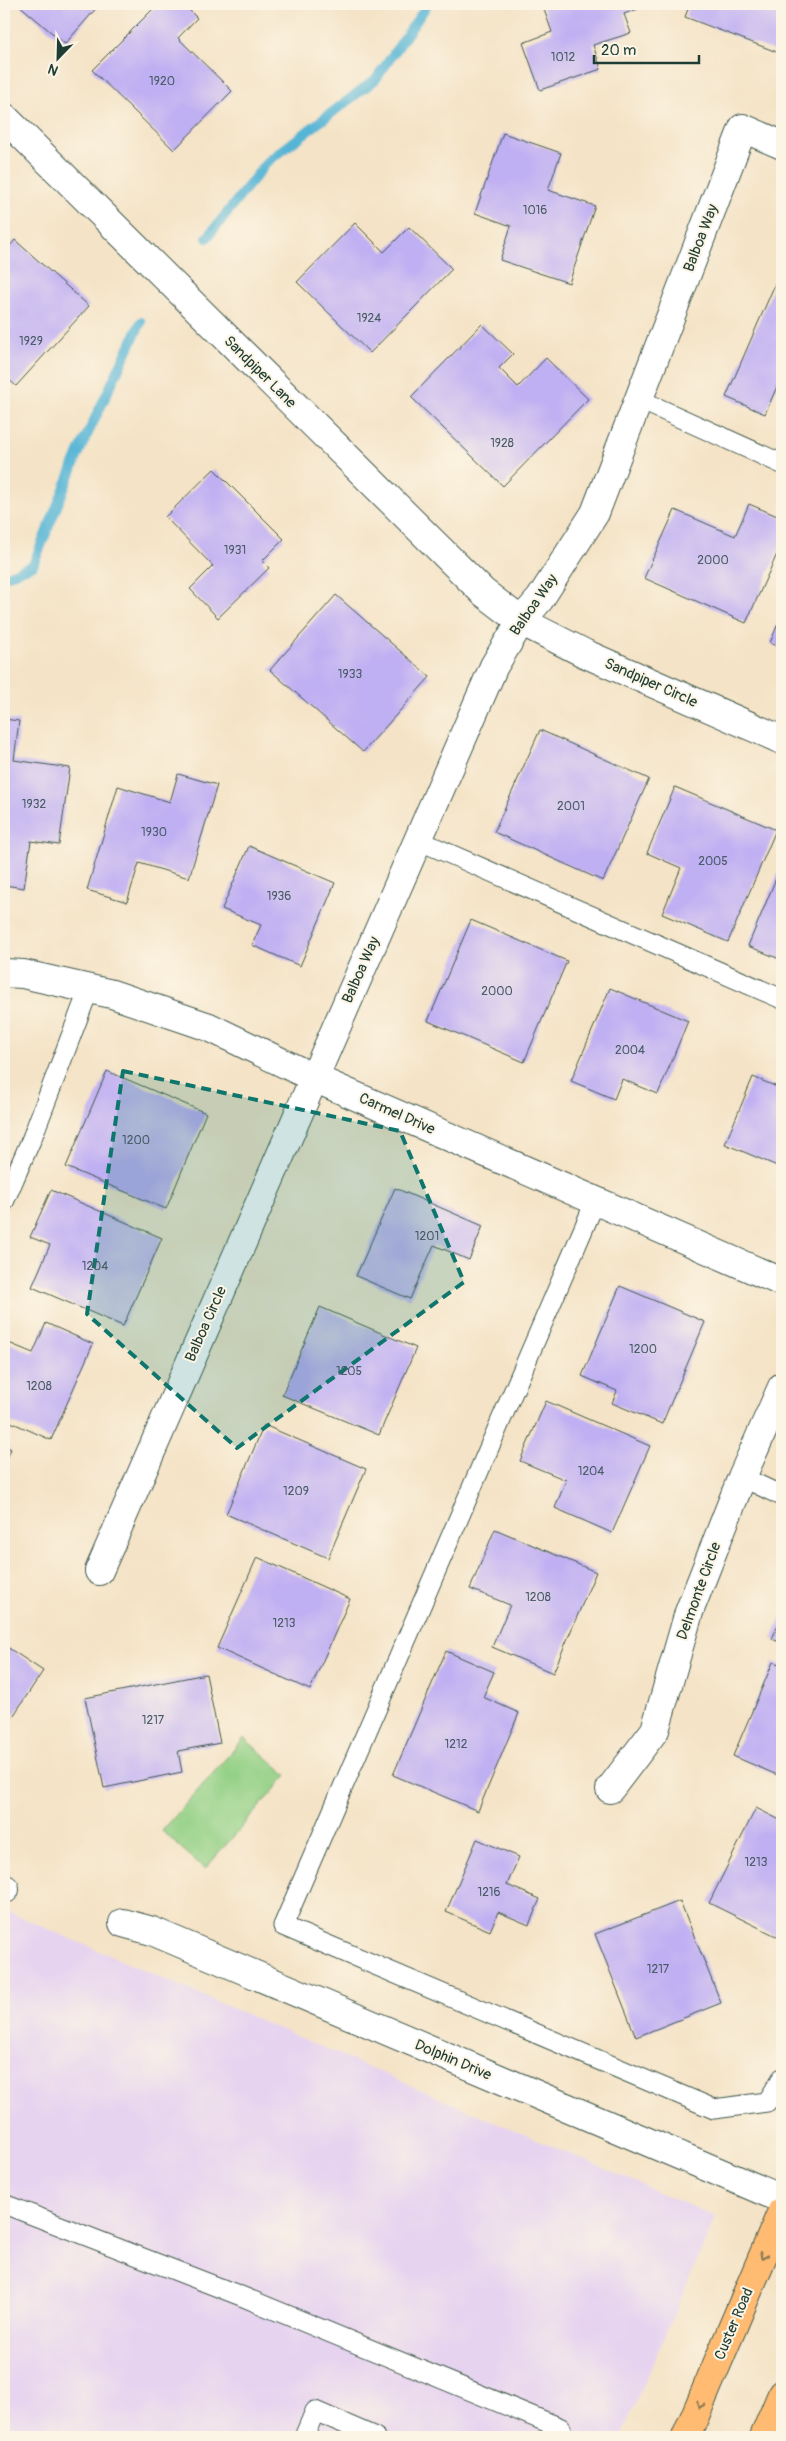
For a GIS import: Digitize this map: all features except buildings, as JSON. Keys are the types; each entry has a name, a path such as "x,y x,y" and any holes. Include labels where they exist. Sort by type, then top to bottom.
{"main road":[{"name":"Custer Road","path":"686,2437 782,2211"},
{"path":"764,2437 782,2394"}],"street":[{"name":"Sandpiper Lane","path":"4,118 483,592 521,622"},
{"name":"Balboa Way","path":"314,1078 494,666 521,622 540,598 595,513 743,128 782,145"},
{"name":"Sandpiper Circle","path":"521,622 586,654 782,740"},
{"name":"Carmel Drive","path":"4,972 23,974 112,994 209,1028 314,1078 782,1282"},
{"name":"Balboa Circle","path":"99,1571 314,1078"},
{"name":"Delmonte Circle","path":"610,1788 655,1730 689,1612 742,1477 782,1387"},
{"name":"Dolphin Drive","path":"123,1923 152,1931 782,2200"}],"lane":[{"path":"638,399 782,464"},
{"path":"418,840 782,999"},
{"path":"4,1202 32,1138 89,989"},
{"path":"595,1202 282,1926 714,2109 767,2102 782,2078"},
{"path":"742,1477 782,1496"},
{"path":"4,2204 240,2296 562,2428 558,2437"},
{"path":"304,2437 314,2411 375,2437"}],"highlighted area":[{"path":"123,1071 400,1131 464,1282 237,1448 87,1314"}],"shaded area":[{"path":"4,1910 716,2217 621,2437 4,2437"}],"green space":[{"path":"244,1738 287,1775 205,1869 162,1831"}],"waterway":[{"path":"207,238 267,162 376,79 428,4"},
{"path":"4,577 33,565 80,450 141,322"}]}
